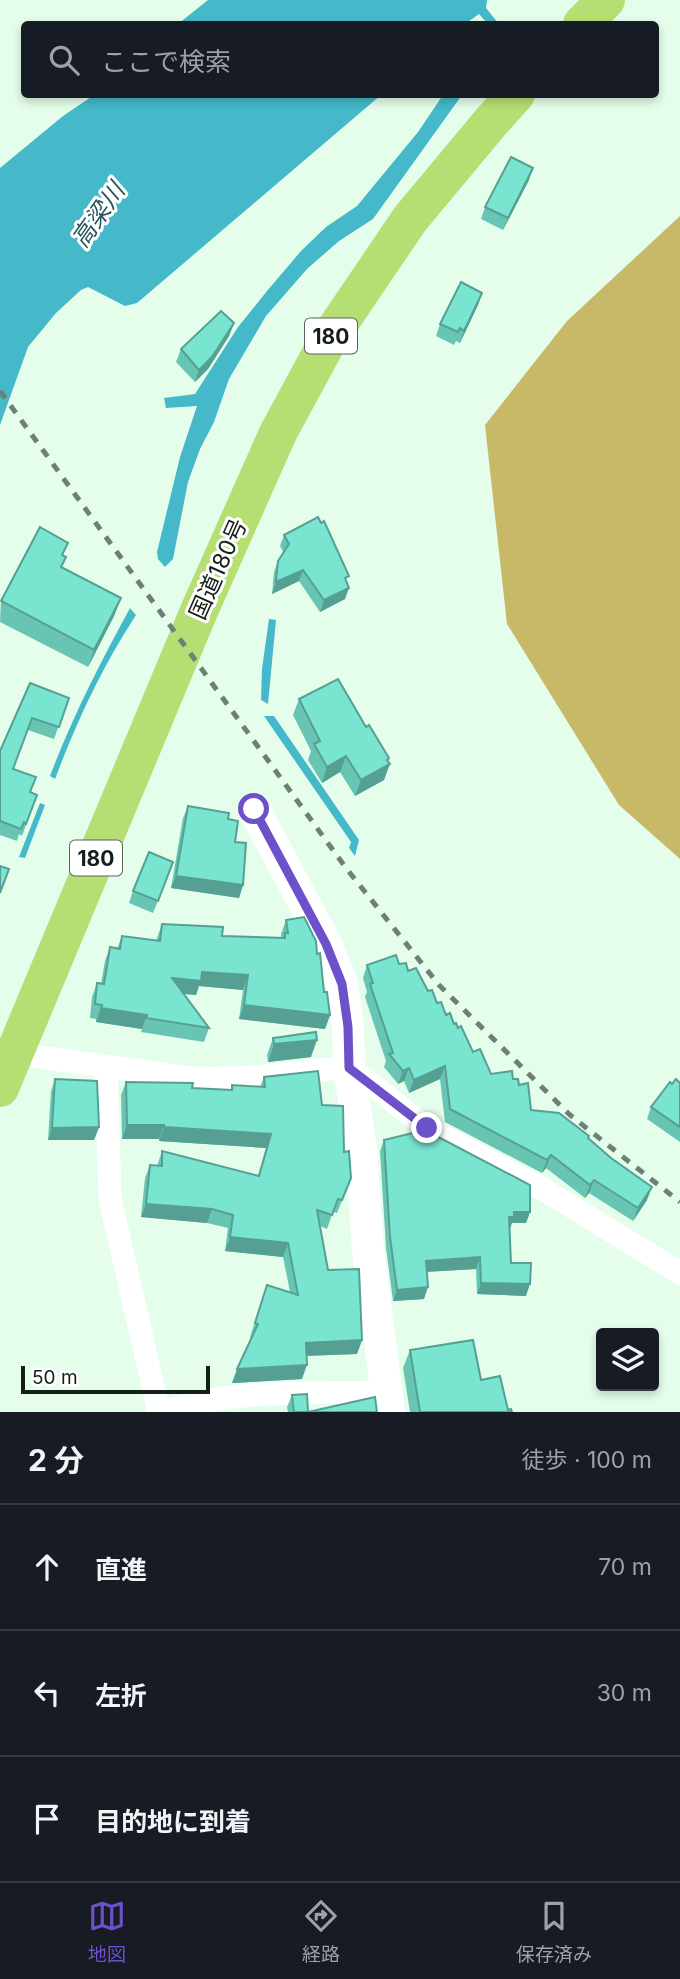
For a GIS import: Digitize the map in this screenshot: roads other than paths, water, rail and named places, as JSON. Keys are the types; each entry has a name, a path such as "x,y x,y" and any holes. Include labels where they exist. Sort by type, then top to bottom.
{"highway":[{"path":"585,21 606,0"},
{"name":"国道180号","path":"0,1088 10,1044 278,433 330,337 410,219 512,98"}],"street":[{"path":"164,1412 193,1402 229,1396 387,1402 368,1250 361,1147 349,1068 348,1027 342,984 326,944 254,809"},
{"path":"10,1044 106,1068 198,1079 256,1077 349,1068 427,1128 545,1191 680,1273"},
{"path":"106,1068 110,1199 159,1412"}],"water":[{"path":"208,0 487,0 486,8 497,21 485,21 479,14 469,21 182,21"},
{"name":"高梁川","path":"90,98 377,98 137,303 125,306 88,287 81,290 56,313 28,347 0,425 0,168 63,116"},
{"path":"441,98 460,98 373,219 339,241 307,269 266,316 229,379 214,422 200,449 188,482 173,559 165,567 158,559 157,552 180,457 197,406 166,408 164,398 195,394 238,327 301,251 326,227 357,206 418,132"},
{"path":"130,608 136,615 91,695 55,779 50,776 68,733"},
{"path":"269,619 276,620 268,704 261,700"},
{"path":"264,716 274,716 359,840 355,856 349,848 351,842"},
{"path":"40,803 45,805 25,858 19,857"}],"railway":[{"path":"0,391 346,868 439,985 570,1115 680,1202"}]}
